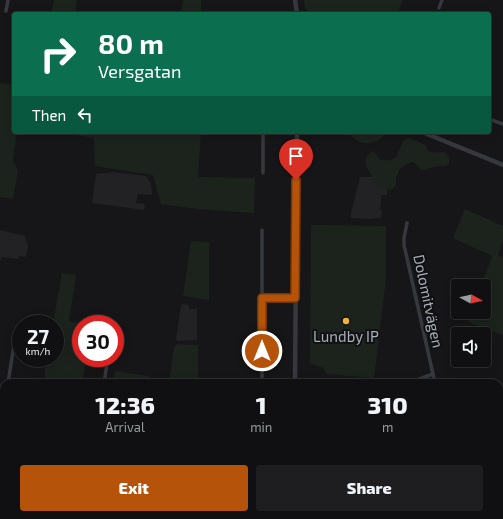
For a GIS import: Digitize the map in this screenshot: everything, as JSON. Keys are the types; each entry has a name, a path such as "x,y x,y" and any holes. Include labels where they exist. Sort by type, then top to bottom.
{"street":[{"path":"6,11 8,0"},
{"path":"295,0 297,12"},
{"path":"438,8 442,0"},
{"path":"491,120 503,124"},
{"path":"262,173 263,134"},
{"path":"295,379 296,134"},
{"path":"427,134 503,165"},
{"name":"Dolomitvägen","path":"407,223 404,245 434,379"},
{"path":"262,230 262,379"},
{"path":"262,298 295,298"},
{"path":"9,379 12,358"},
{"path":"105,379 107,367"},
{"path":"419,379 433,374"}],"shaded area":[{"path":"54,0 77,0 75,12 51,12"},
{"path":"183,0 201,0 201,12 181,12"},
{"path":"304,0 403,0 398,12 309,12 305,9"},
{"path":"0,83 12,85 12,134 17,134 13,160 18,171 13,199 0,197"},
{"path":"70,134 201,134 198,177 255,178 254,213 197,209 161,204 153,175 95,166 94,138"},
{"path":"350,134 385,134 379,140 369,143 364,143 354,138"},
{"path":"409,138 426,145 428,151 446,153 449,158 449,164 421,170 415,163 411,162 400,168 396,178 396,185 391,190 374,184 366,163 368,155 373,151 380,160 391,160 396,156 404,140"},
{"path":"113,172 146,176 151,184 152,195 138,194 136,203 145,204 144,210 92,203 96,174"},
{"path":"360,177 388,177 387,195 381,195 381,218 350,218"},
{"path":"465,209 503,226 503,240 498,255 503,257 503,335 491,331 491,327 481,327 468,322 469,319 491,319 491,279 484,279 492,256 453,238"},
{"name":"Lundby IP","path":"311,225 386,226 386,279 374,378 327,374 323,368 310,363"},
{"path":"0,230 25,236 28,247 26,257 19,256 18,259 2,257 0,261"},
{"path":"191,241 209,242 209,300 183,296"},
{"path":"62,273 76,275 69,321 72,322 72,367 85,367 83,379 45,379 45,367 64,367 64,315 55,315"},
{"path":"182,304 189,305 189,309 197,309 197,340 178,341 176,339"},
{"path":"177,344 197,345 198,379 170,379 174,347"},
{"path":"115,371 148,376 152,379 114,379"}],"place":[{"name":"Lundby IP","path":"346,321"}],"route":[{"path":"262,351 262,298 295,298 296,180"}]}
